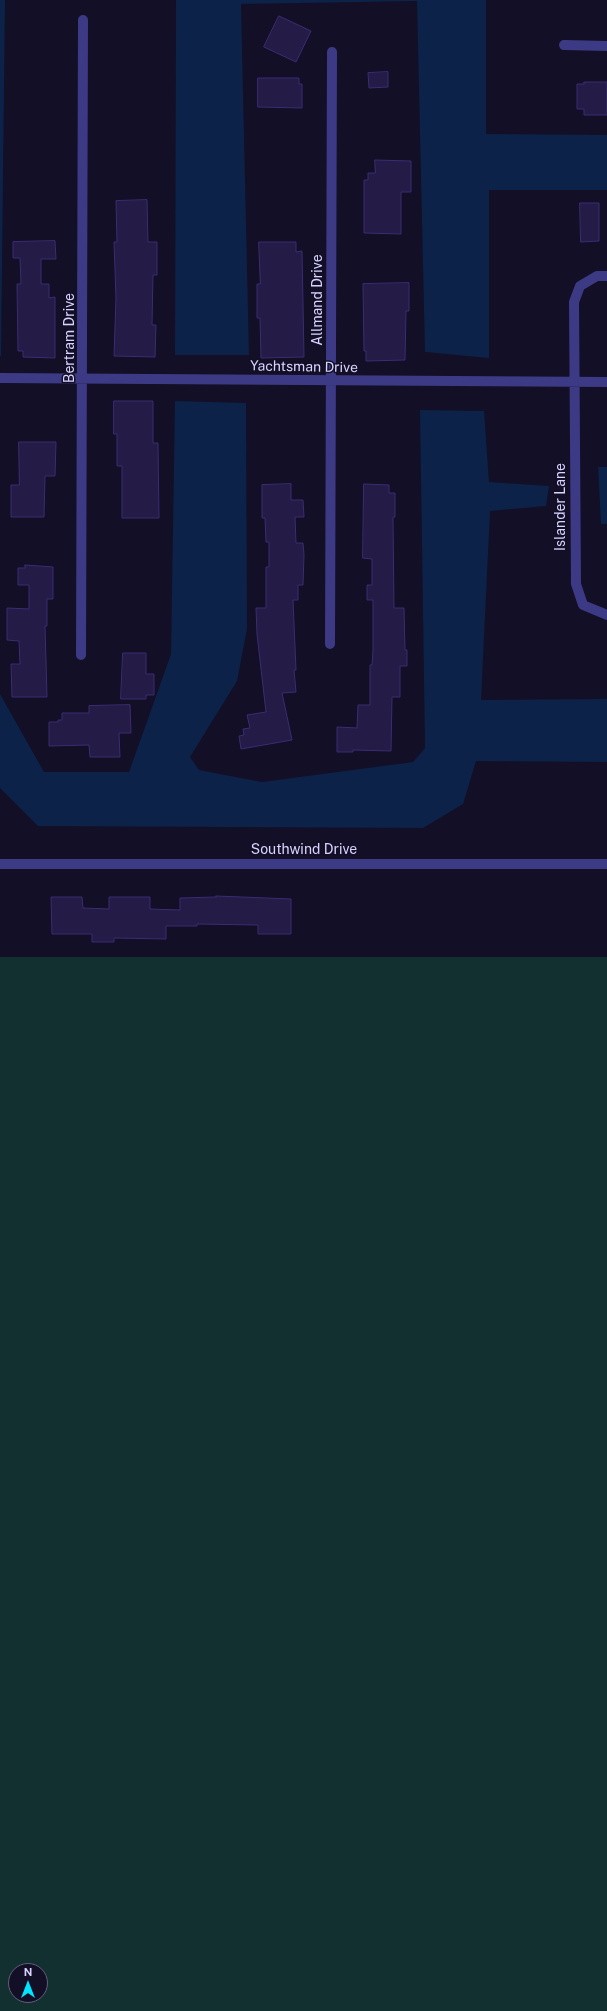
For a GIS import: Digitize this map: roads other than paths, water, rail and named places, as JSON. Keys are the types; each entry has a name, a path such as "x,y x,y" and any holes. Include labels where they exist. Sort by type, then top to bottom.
{"street":[{"name":"Bertram Drive","path":"81,655 84,378 83,20"},
{"path":"564,45 607,46"},
{"name":"Allmand Drive","path":"330,644 332,52"},
{"name":"Islander Lane","path":"607,276 597,276 580,286 574,302 576,584 583,605 607,615"},
{"name":"Yachtsman Drive","path":"0,378 607,382"},
{"name":"Southwind Drive","path":"0,864 607,864"}],"water":[{"path":"0,0 5,0 1,356 0,356"},
{"path":"176,0 486,0 486,134 607,135 607,190 489,190 489,358 425,352 417,1 241,4 249,355 175,355"},
{"path":"175,401 246,403 247,629 237,681 190,757 199,770 262,782 413,762 425,748 420,410 484,411 489,482 549,486 546,506 490,511 481,700 607,699 607,762 476,761 463,804 423,828 38,826 0,788 0,694 44,772 129,772 171,654"},
{"path":"598,467 607,467 607,524 601,524"}]}
